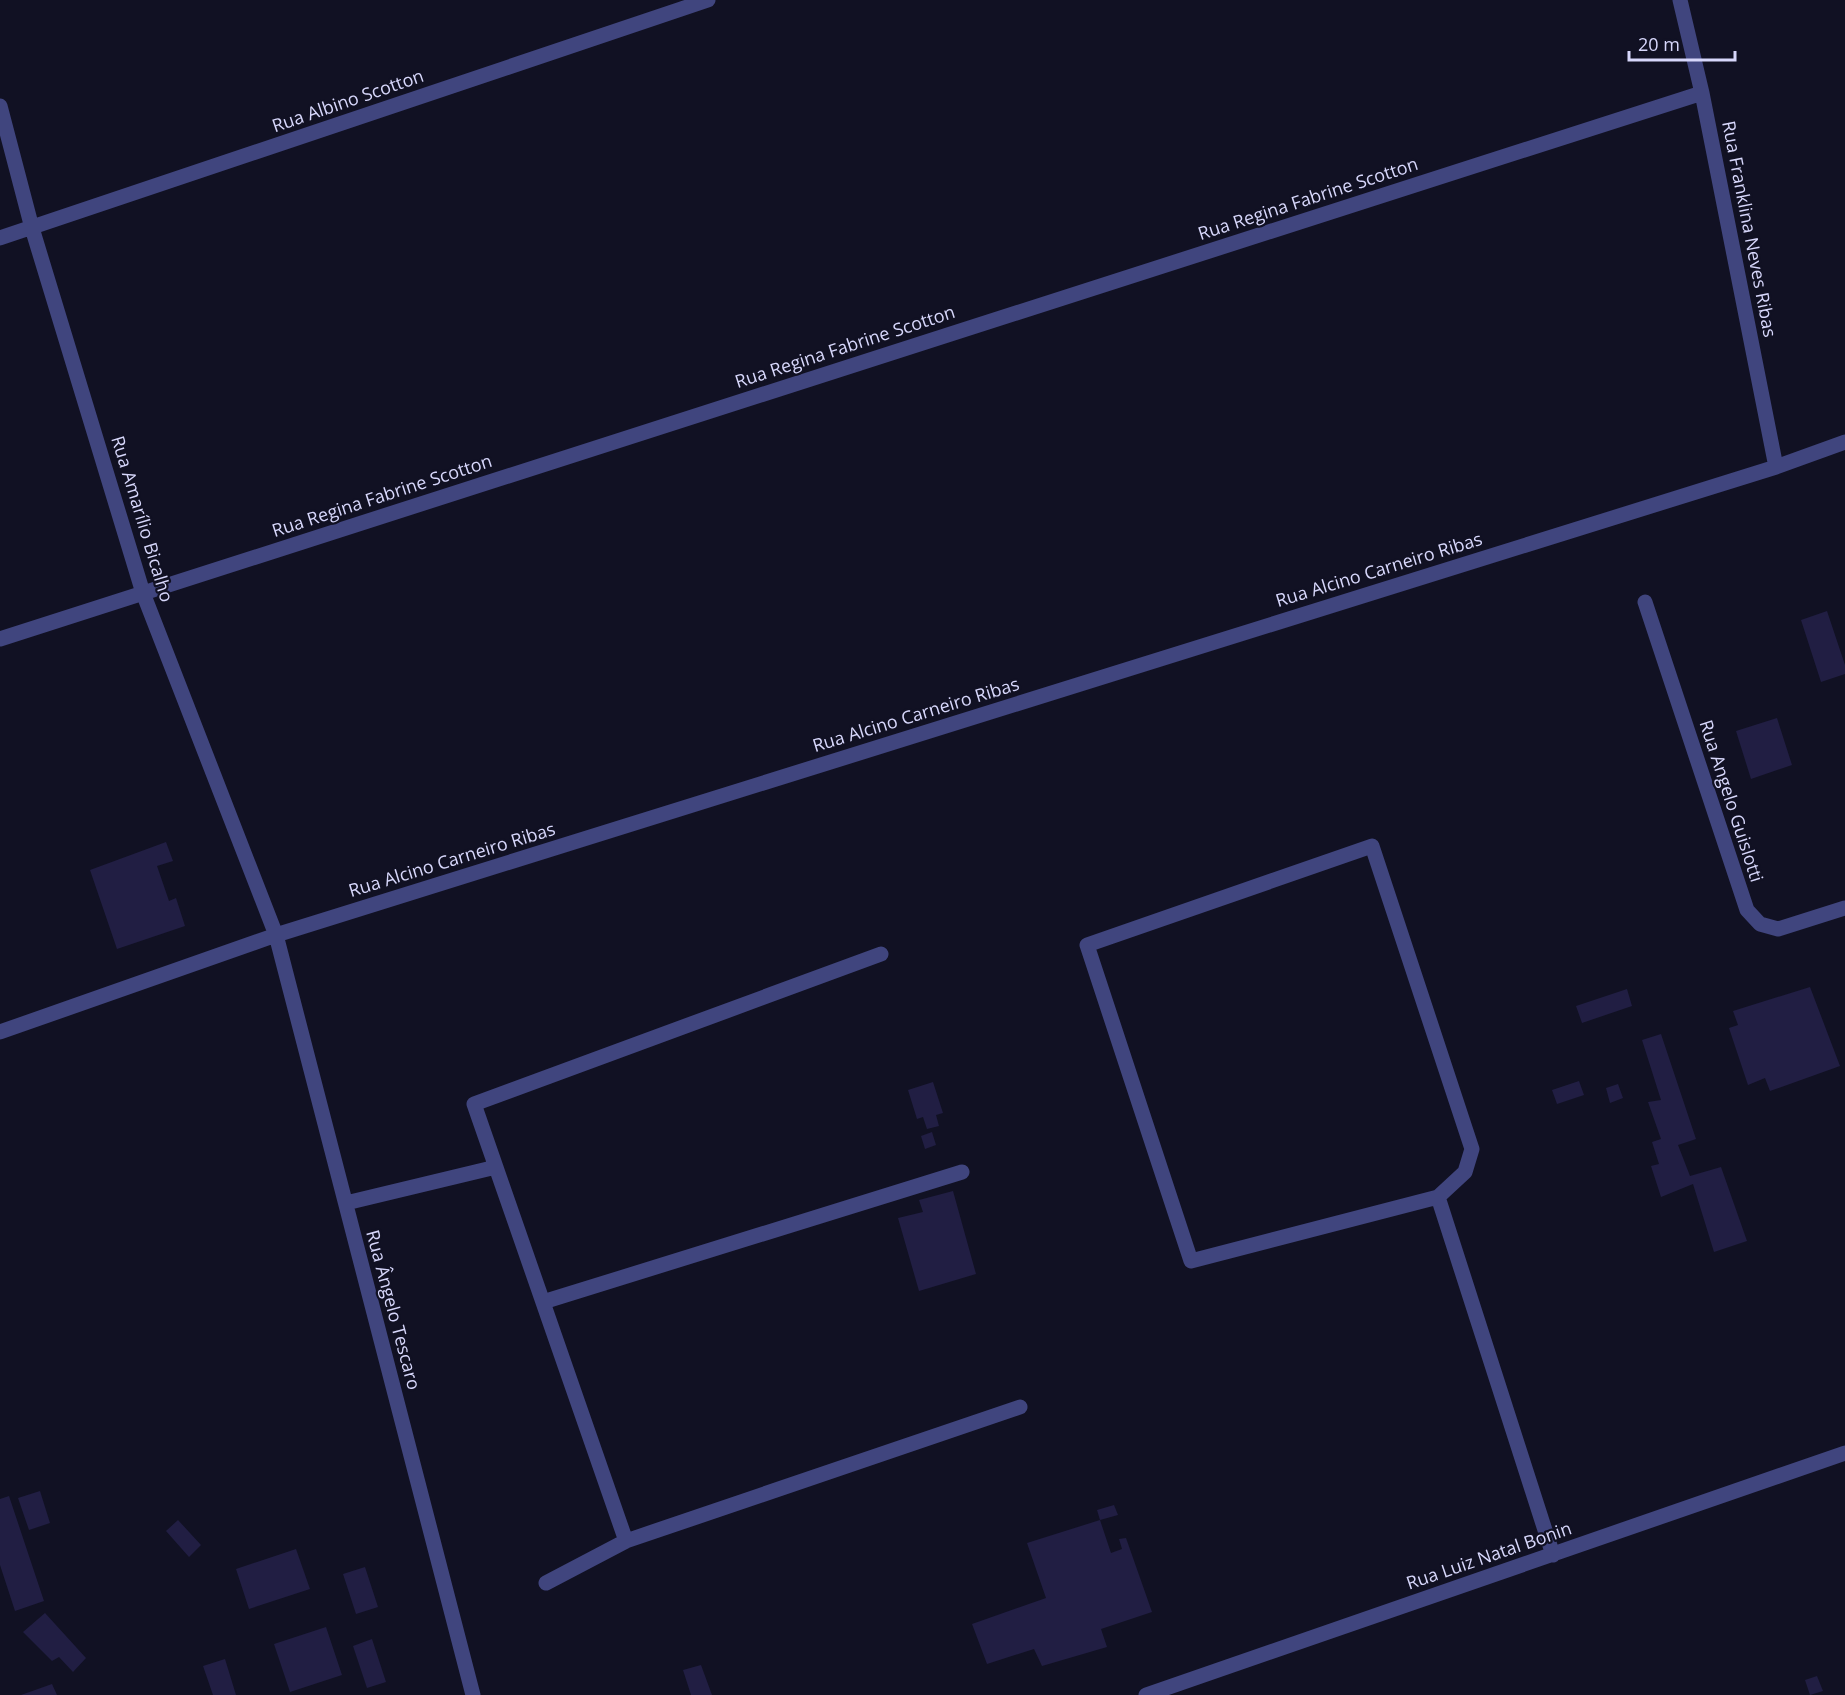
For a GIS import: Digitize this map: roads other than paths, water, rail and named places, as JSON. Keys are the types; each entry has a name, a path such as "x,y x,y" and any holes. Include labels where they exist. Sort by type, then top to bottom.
{"street":[{"name":"Rua Albino Scotton","path":"0,238 708,0"},
{"name":"Rua Franklina Neves Ribas","path":"1680,0 1702,93 1776,467"},
{"name":"Rua Regina Fabrine Scotton","path":"0,639 1702,93"},
{"name":"Rua Amarílio Bicalho","path":"0,106 32,228 143,593 276,935"},
{"name":"Rua Alcino Carneiro Ribas","path":"0,1032 276,935 1776,467 1845,442"},
{"name":"Rua Angelo Guislotti","path":"1645,602 1747,910 1760,924 1778,929 1845,908"},
{"path":"1372,846 1472,1149 1465,1172 1438,1197 1191,1261 1087,945 1372,846"},
{"name":"Rua Ângelo Tescaro","path":"276,935 473,1695"},
{"path":"626,1541 474,1104 881,954"},
{"path":"346,1203 496,1167"},
{"path":"543,1302 962,1172"},
{"path":"1438,1197 1553,1555"},
{"path":"546,1583 626,1541 1020,1407"},
{"name":"Rua Luiz Natal Bonin","path":"1146,1695 1845,1453"}]}
